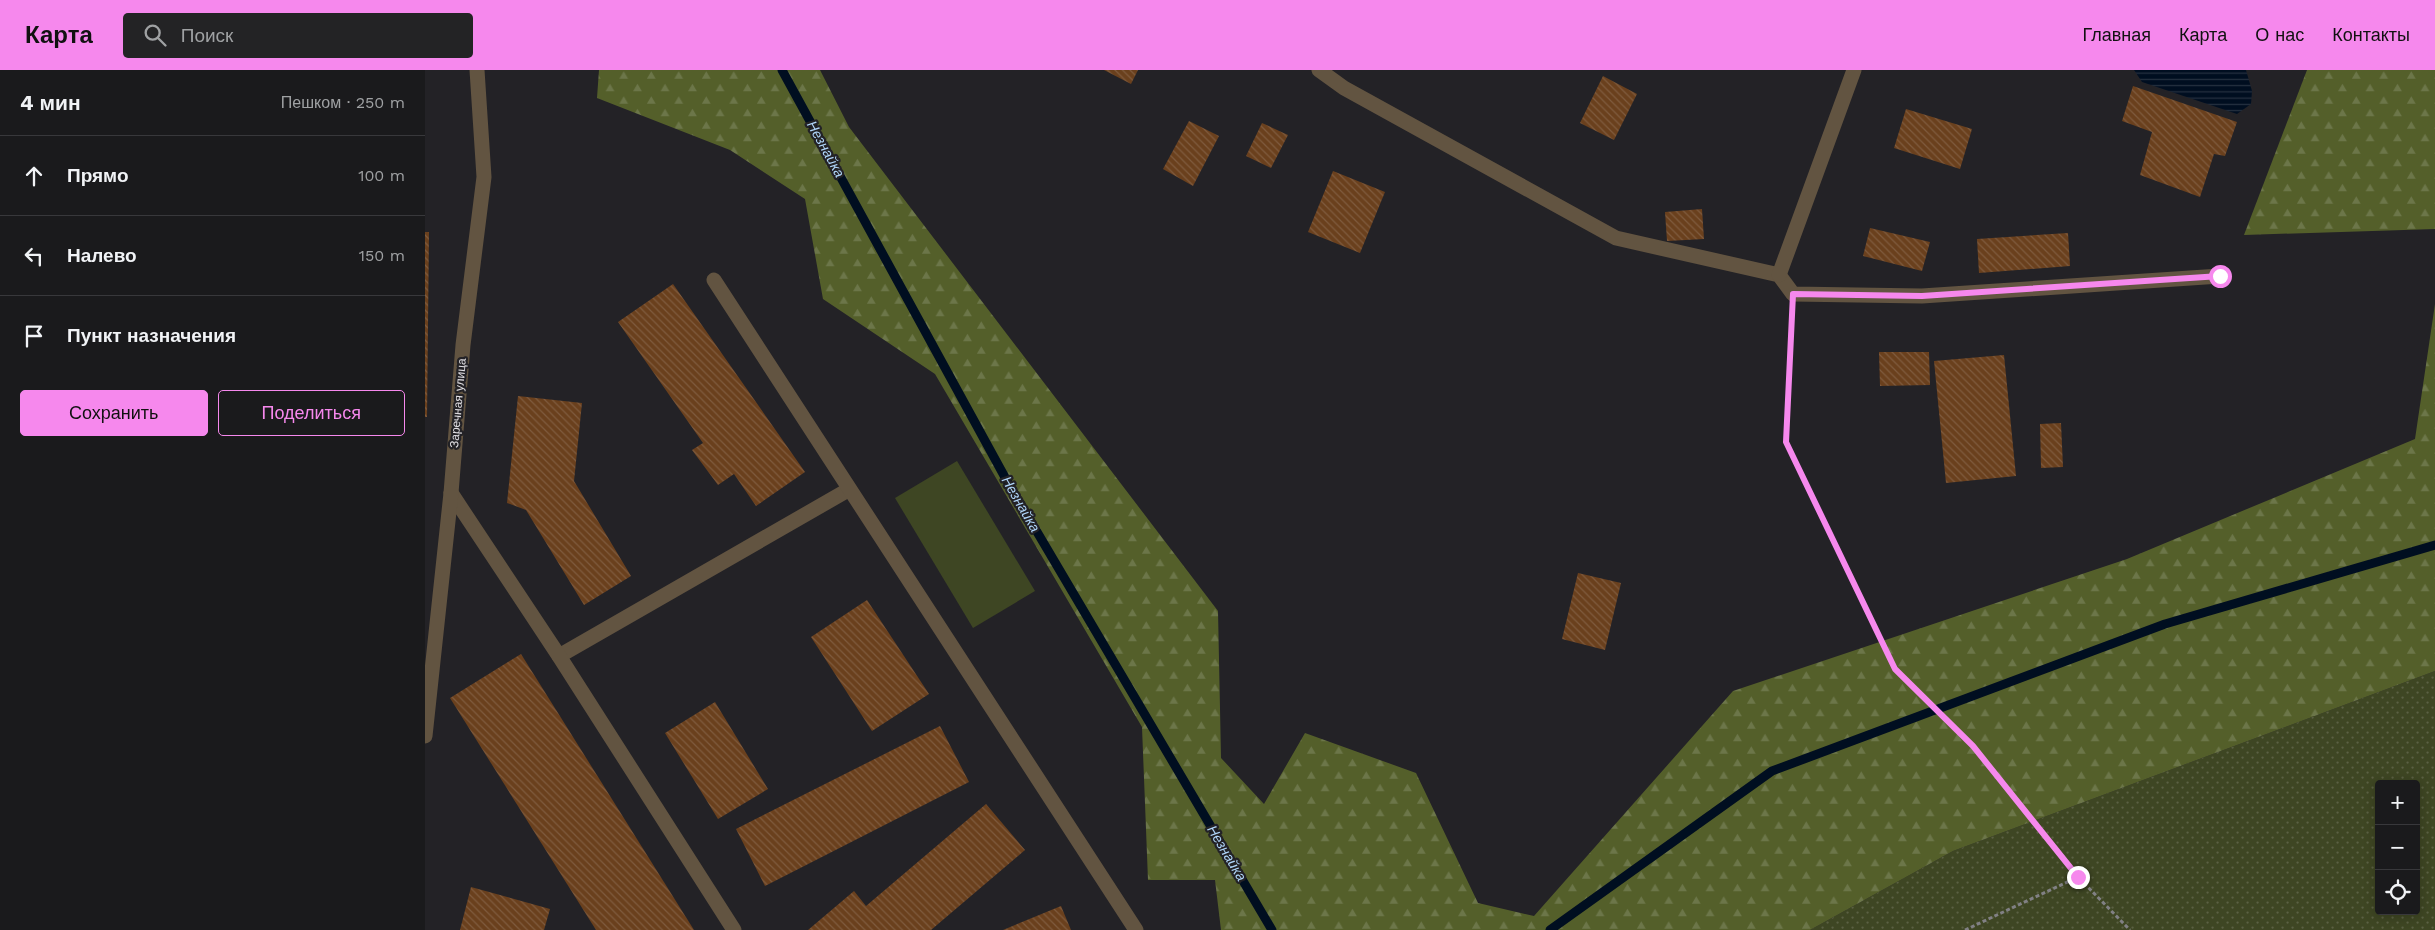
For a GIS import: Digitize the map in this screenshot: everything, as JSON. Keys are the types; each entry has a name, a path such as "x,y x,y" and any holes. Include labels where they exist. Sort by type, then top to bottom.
{"street":[{"name":"Заречная улица","path":"425,736 451,493 463,345 484,177 477,70"},
{"path":"1319,70 1344,88 1616,238 1779,275 1793,294 1922,296 2220,276"},
{"path":"1779,275 1854,70"},
{"path":"714,280 848,490 1136,930"},
{"path":"559,656 848,490"},
{"path":"451,493 559,656 734,930"}],"path":[{"path":"1793,294 1786,442 1895,669 1973,746 2078,877 2131,930"},
{"path":"1965,930 2078,877"}],"green space":[{"path":"599,70 820,70 849,127 1218,611 1221,758 1264,804 1305,733 1416,773 1478,903 1534,916 1733,691 2127,559 2415,439 2435,304 2435,671 1953,851 1810,930 1221,930 1215,880 1148,880 1142,727 935,374 823,299 805,199 730,150 597,98"},
{"path":"2307,70 2435,70 2435,229 2244,235"},
{"path":"957,461 1035,591 973,628 895,498"},
{"path":"2435,671 2435,930 1810,930 1953,851"}],"water":[{"path":"2134,70 2246,70 2252,91 2251,104 2237,114 2142,82"}],"building":[{"path":"1104,70 1138,70 1131,84"},
{"path":"1603,76 1637,94 1614,140 1580,123"},
{"path":"2133,86 2237,122 2225,156 2214,154 2200,197 2140,175 2152,132 2122,121"},
{"path":"1906,109 1972,129 1960,169 1894,148"},
{"path":"1189,121 1219,136 1193,186 1163,169"},
{"path":"1262,123 1288,135 1271,168 1246,156"},
{"path":"1333,171 1385,192 1360,253 1308,232"},
{"path":"1702,209 1704,239 1667,241 1665,212"},
{"path":"1870,228 1930,242 1922,271 1863,256"},
{"path":"425,232 429,232 427,417 425,417"},
{"path":"2068,233 2070,266 1979,273 1977,239"},
{"path":"673,284 805,472 756,506 734,474 718,485 692,450 703,443 618,322"},
{"path":"1879,352 1929,352 1930,385 1880,386"},
{"path":"2004,355 2016,476 1946,483 1934,361"},
{"path":"518,396 582,403 574,481 631,576 584,605 526,510 507,503"},
{"path":"2061,423 2063,467 2041,468 2040,424"},
{"path":"1578,573 1621,583 1605,650 1562,639"},
{"path":"867,600 929,694 872,731 811,637"},
{"path":"521,654 694,930 596,930 450,698"},
{"path":"715,702 768,789 718,819 665,733"},
{"path":"940,726 969,782 765,886 736,829"},
{"path":"986,804 1025,850 931,930 808,930 854,891 866,906"},
{"path":"471,887 550,909 544,930 460,930"},
{"path":"1061,906 1071,930 1003,930"}],"waterway":[{"name":"Незнайка","path":"782,70 1007,481 1272,930"},
{"path":"1550,930 1772,771 2165,624 2435,545"}],"route":[{"path":"2078,877 1973,746 1895,669 1786,442 1793,294 1922,296 2220,276"}]}
